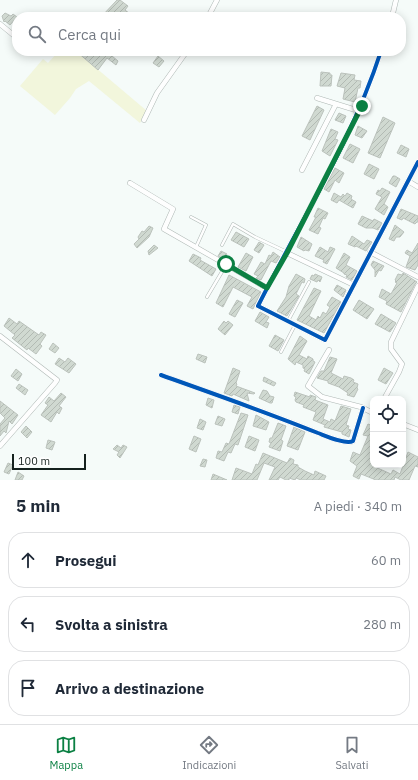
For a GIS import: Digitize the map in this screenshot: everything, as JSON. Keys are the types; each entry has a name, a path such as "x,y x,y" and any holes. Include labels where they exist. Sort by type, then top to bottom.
{"street":[{"path":"211,12 217,0"},
{"path":"393,12 396,0"},
{"path":"0,24 12,34"},
{"path":"144,120 157,93 183,56"},
{"path":"379,56 359,111 287,253 258,306 325,340 418,162"},
{"path":"317,98 359,111"},
{"path":"302,170 336,104"},
{"path":"408,181 418,186"},
{"path":"130,183 173,209 164,229 267,288"},
{"path":"370,252 418,277"},
{"path":"287,253 354,285"},
{"path":"386,396 402,364 391,349 391,342 418,286"},
{"path":"0,336 57,380 25,419 0,446"},
{"path":"329,350 308,386 322,398 363,408 370,412"},
{"path":"161,375 277,416 333,439 346,442 353,441 363,408"},
{"path":"406,425 418,430"}],"lane":[{"path":"190,217 206,225 196,247"},
{"path":"222,245 233,224 287,253"},
{"path":"207,297 226,264"},
{"path":"288,322 309,282"},
{"path":"281,352 295,325"}],"green space":[{"path":"54,56 82,56 147,111 140,123 89,81 76,89 55,115 20,86 43,59 48,63"}],"building":[{"path":"117,0 120,0 128,6 125,10 128,12 106,12"},
{"path":"5,13 11,16 12,15 12,23 10,25 5,21 4,22 2,16"},
{"path":"82,56 112,56 118,61 116,65 107,58 98,70"},
{"path":"158,56 164,61 159,67 153,63"},
{"path":"321,72 330,73 330,75 332,75 331,86 320,86"},
{"path":"341,73 355,75 354,80 361,81 355,102 343,99 345,88 337,86"},
{"path":"317,106 324,110 310,140 302,136"},
{"path":"339,113 346,116 343,123 335,120"},
{"path":"383,117 395,123 380,158 368,153"},
{"path":"358,126 367,131 362,138 355,135"},
{"path":"331,129 338,132 335,139 338,140 330,156 322,151"},
{"path":"350,144 360,149 353,163 343,158"},
{"path":"401,145 409,149 406,157 397,153"},
{"path":"369,164 379,169 374,179 364,174"},
{"path":"335,168 344,173 339,183 335,180 329,192 324,189"},
{"path":"393,176 400,179 396,187 389,183"},
{"path":"382,188 390,192 384,204 388,207 384,215 375,209 382,197 376,194 378,190 380,191"},
{"path":"334,193 341,197 343,194 345,196 347,193 352,196 351,199 356,202 353,208 339,200 337,203 331,200"},
{"path":"318,208 328,213 325,219 323,218 318,234 309,230 316,217 314,217"},
{"path":"401,209 418,216 418,222 415,224 403,218 402,220 397,218"},
{"path":"362,216 382,223 378,230 366,228 358,224"},
{"path":"395,225 404,232 400,237 396,237 394,241 389,239"},
{"path":"149,226 153,228 149,237 137,248 134,244 139,239 138,237 142,231 144,232"},
{"path":"236,232 249,239 244,247 231,240"},
{"path":"352,236 364,244 367,240 372,242 366,251 348,244"},
{"path":"301,237 312,244 309,251 304,251 297,247"},
{"path":"259,242 264,245 259,253 254,250"},
{"path":"418,243 418,265 415,270 406,267 410,256 405,253 407,250 412,253"},
{"path":"154,245 158,248 149,255 148,251"},
{"path":"320,247 328,252 330,247 335,249 327,264 323,262 324,260 315,256"},
{"path":"221,251 227,254 224,259 218,256"},
{"path":"273,252 280,257 276,263 271,261 261,280 256,278 258,276 254,274 261,262 265,264 269,255 271,256"},
{"path":"246,253 253,257 246,271 238,267"},
{"path":"344,253 350,257 346,265 357,271 352,280 336,268"},
{"path":"193,254 201,258 200,260 216,269 212,276 189,261"},
{"path":"373,261 384,266 381,271 379,270 375,277 375,270 371,265"},
{"path":"403,273 417,282 401,312 386,304 387,301 379,297 382,289 391,294 397,283 395,280 398,274 402,275"},
{"path":"296,274 305,279 304,283 302,282 296,294 299,296 287,316 277,311 286,297 289,286"},
{"path":"315,274 322,277 320,282 318,280 317,282 310,279 312,275 314,276"},
{"path":"229,275 261,292 253,309 247,306 252,297 233,287 223,307 216,303"},
{"path":"337,285 346,290 343,297 334,290"},
{"path":"314,288 321,291 309,316 316,320 318,316 320,318 323,312 326,314 330,307 327,305 332,297 341,302 324,333 297,320"},
{"path":"237,300 243,303 235,317 229,314"},
{"path":"359,300 374,309 367,319 353,310"},
{"path":"260,312 269,317 266,322 269,323 267,328 255,321"},
{"path":"381,314 396,323 390,332 375,324"},
{"path":"9,318 17,324 19,321 39,335 41,332 46,335 40,344 42,346 36,354 28,348 27,350 12,338 15,335 4,326"},
{"path":"224,321 226,323 228,321 233,325 225,335 218,329"},
{"path":"275,335 284,340 278,351 269,346"},
{"path":"300,336 307,341 299,355 307,359 308,356 315,362 309,374 304,371 305,369 303,368 303,365 296,362 295,365 288,359"},
{"path":"53,343 59,348 55,353 49,349"},
{"path":"198,354 207,357 205,363 196,359"},
{"path":"330,357 337,359 331,373 343,379 344,376 351,378 354,380 353,382 358,384 358,389 354,397 347,395 348,393 339,387 328,383 328,381 317,378 321,371 324,371"},
{"path":"59,358 65,362 68,358 76,364 69,373 55,364"},
{"path":"233,368 240,371 236,386 255,393 247,393 249,401 233,394 232,396 224,393"},
{"path":"384,368 393,373 386,384 378,380"},
{"path":"16,369 22,374 18,381 11,376"},
{"path":"264,377 276,383 274,386 263,381"},
{"path":"19,384 28,390 25,395 16,388"},
{"path":"263,390 267,391 270,396 274,397 272,403 259,398"},
{"path":"295,392 310,397 310,395 316,397 315,400 328,405 323,419 330,422 331,419 335,421 341,406 351,409 346,425 349,426 348,429 351,430 349,437 342,434 342,432 324,427 325,425 313,420 316,412 303,407 304,405 296,402 296,397 294,396"},
{"path":"61,393 66,397 59,406 62,408 59,414 57,412 51,422 41,415 48,405 45,403 49,397 54,401"},
{"path":"208,398 214,400 212,408 206,405"},
{"path":"0,401 18,415 12,424 9,421 6,433 4,431 0,436 0,424 5,418 0,413"},
{"path":"234,405 240,407 238,414 232,412"},
{"path":"241,413 248,415 238,445 235,444 231,453 228,452 224,461 216,458 218,451 222,452 226,443 229,444"},
{"path":"256,415 269,422 266,430 253,426"},
{"path":"218,416 225,419 222,426 215,424"},
{"path":"200,419 206,422 203,430 197,428"},
{"path":"278,423 286,426 281,440 283,441 280,451 269,447 271,443 269,442 270,438 272,438"},
{"path":"368,424 370,425 370,468 378,468 391,474 393,470 400,474 402,468 406,468 406,458 408,452 418,457 418,467 415,466 409,480 401,480 395,477 394,480 376,480 361,474 359,479 353,476 357,466 350,461 353,452 360,455 368,436 363,435"},
{"path":"26,426 32,432 27,438 21,432"},
{"path":"294,427 305,432 298,450 287,446"},
{"path":"194,436 201,439 196,452 189,449"},
{"path":"249,436 259,440 255,451 245,447"},
{"path":"48,440 55,442 52,450 46,448"},
{"path":"117,445 121,448 123,445 127,447 120,458 117,455 119,452 113,449"},
{"path":"263,453 287,463 290,458 294,460 293,464 298,465 298,467 305,471 314,475 315,471 326,476 324,480 301,480 296,478 295,480 289,478 289,480 286,480 280,477 278,480 269,480 275,467 264,463 257,480 232,480 236,468 252,474"},
{"path":"203,459 207,460 205,467 200,466"},
{"path":"8,463 13,465 9,474 4,472"},
{"path":"18,472 24,476 22,480 15,480"},
{"path":"213,474 227,480 211,480"}],"cycle path":[{"path":"379,56 369,84 340,149 258,306 325,340 418,162"},
{"path":"161,375 259,410 331,438 346,442 353,441 363,408"}],"route":[{"path":"226,264 267,288 287,253 362,106"}]}
